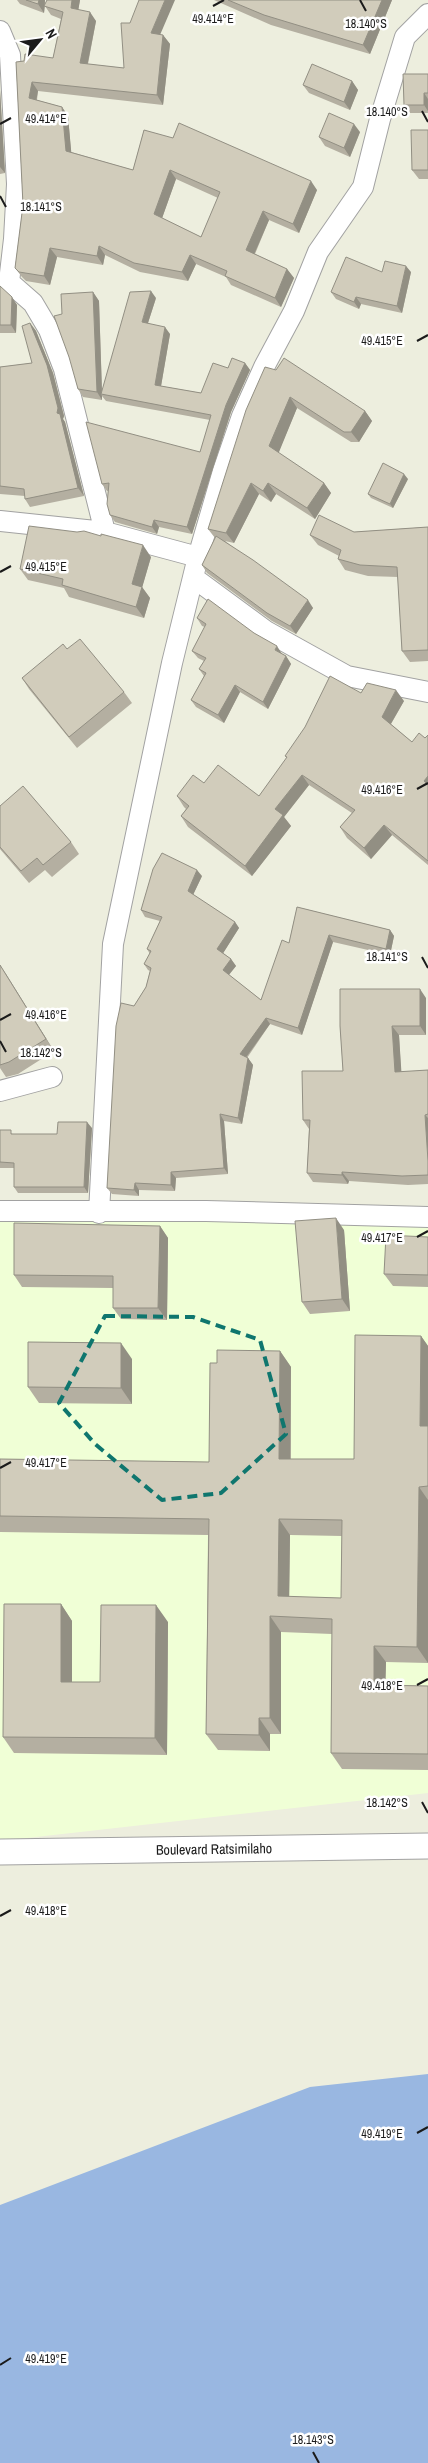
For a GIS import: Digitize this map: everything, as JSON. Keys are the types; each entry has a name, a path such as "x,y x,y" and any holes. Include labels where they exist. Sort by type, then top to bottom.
{"street":[{"path":"99,1212 113,944 172,663 198,556 223,471 242,416 264,367 294,312 318,252 363,187 380,119 405,37 428,14"},
{"path":"0,31 10,55 17,184 14,239 8,282 33,303 52,338 64,369 105,532"},
{"path":"0,521 105,532 198,556"},
{"path":"194,578 266,631 347,676 428,692"},
{"path":"0,1091 52,1077"},
{"path":"0,1211 206,1211 428,1217"},
{"name":"Boulevard Ratsimilaho","path":"0,1852 428,1846"}],"highlighted area":[{"path":"105,1316 193,1317 260,1340 286,1434 221,1493 162,1500 95,1444 59,1403"}],"shaded area":[{"path":"105,1205 428,1207 428,1793 0,1841 0,1207"}],"water":[{"path":"428,2074 428,2463 0,2463 0,2205 310,2087"}],"building":[{"path":"26,0 39,0 38,4"},
{"path":"47,0 72,0 71,8 90,12 80,63 124,68 121,23 130,23 139,0 165,0 151,33 163,35 157,95 32,82 29,98 62,107 66,151 133,170 144,130 173,138 179,123 311,181 293,224 263,211 246,250 287,269 275,298 225,276 227,271 190,255 182,272 134,263 99,246 97,256 50,248 44,276 19,272 15,268 23,205 16,62 24,61 25,54 53,58 63,12 44,6","holes":["170,170 220,192 201,237 154,214"]},
{"path":"228,0 382,0 363,45 264,15"},
{"path":"312,64 352,81 344,102 303,85"},
{"path":"403,74 428,74 428,93 424,93 424,105 404,105"},
{"path":"329,113 354,124 344,148 319,137"},
{"path":"411,130 428,130 428,170 412,170"},
{"path":"346,257 382,272 385,261 406,266 397,306 356,297 354,302 331,292"},
{"path":"0,286 12,297 11,325 0,325"},
{"path":"151,291 142,322 165,327 155,385 201,393 213,363 228,368 232,358 245,363 226,405 187,527 154,520 152,527 110,515 107,504 109,483 102,484 86,422 200,452 211,415 101,394 130,292"},
{"path":"93,292 97,392 78,389 54,316 62,314 61,294"},
{"path":"30,323 47,365 58,408 57,413 60,414 78,488 25,499 24,489 0,486 0,367 32,363 22,326"},
{"path":"284,358 365,411 351,432 344,432 290,397 269,446 324,483 307,508 268,483 263,491 251,483 226,533 208,529 246,410 265,367 276,370"},
{"path":"383,463 404,474 390,504 368,494"},
{"path":"319,515 354,532 428,527 428,650 402,651 397,567 360,565 338,559 341,550 310,535"},
{"path":"29,526 77,532 84,531 143,545 132,584 142,587 136,607 62,585 63,579 20,569"},
{"path":"216,536 308,600 290,626 267,613 202,565"},
{"path":"208,599 254,633 277,646 275,650 286,656 263,702 235,685 218,715 191,700 206,673 199,669 206,658 192,651 206,624 197,618"},
{"path":"80,639 124,692 69,737 22,678 63,644 67,649"},
{"path":"330,676 361,693 367,683 396,690 382,717 412,742 419,733 425,738 428,735 428,776 424,781 428,785 428,861 384,825 364,848 340,827 355,810 302,775 275,809 283,815 245,866 181,816 189,806 177,796 193,775 204,783 218,765 259,796 287,757 285,756 305,727"},
{"path":"23,786 71,842 43,865 37,858 21,871 0,847 0,806"},
{"path":"162,853 197,870 188,891 235,922 217,949 231,959 223,970 261,1000 282,940 289,943 297,907 390,930 386,949 329,935 298,1028 266,1018 240,1054 248,1058 238,1118 220,1114 224,1168 171,1172 171,1185 135,1183 134,1190 107,1188 116,1026 121,1003 134,1006 146,987 151,968 144,964 151,951 147,949 162,917 141,910 153,869"},
{"path":"0,965 46,1039 9,1062 0,1065"},
{"path":"340,989 420,989 420,1026 392,1026 395,1072 428,1070 428,1114 425,1115 428,1175 402,1176 342,1172 342,1175 307,1173 310,1120 303,1120 302,1071 343,1071"},
{"path":"58,1122 87,1122 84,1187 14,1187 14,1163 0,1162 0,1130 11,1130 11,1134 57,1134"},
{"path":"336,1218 342,1299 302,1302 295,1221"},
{"path":"14,1223 160,1226 158,1308 113,1308 113,1276 14,1275"},
{"path":"386,1235 428,1237 428,1275 384,1274"},
{"path":"355,1335 421,1336 420,1426 428,1426 428,1486 419,1487 417,1647 374,1646 374,1685 428,1686 428,1754 331,1753 332,1619 270,1616 270,1718 259,1718 259,1735 206,1734 209,1519 0,1516 0,1459 209,1462 210,1363 217,1363 217,1350 280,1351 279,1459 354,1459","holes":["279,1519 342,1520 341,1598 278,1596"]},
{"path":"28,1342 121,1343 121,1388 28,1387"},
{"path":"4,1604 61,1604 61,1682 100,1682 101,1605 156,1605 155,1738 3,1737"}]}
